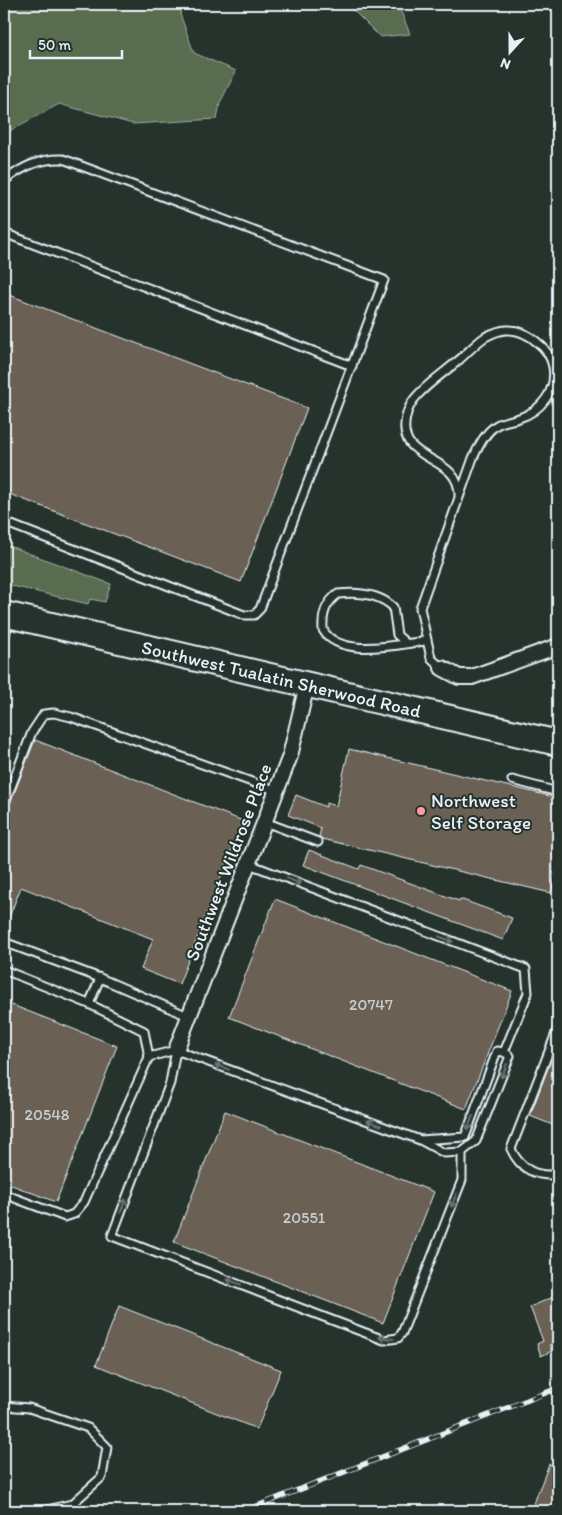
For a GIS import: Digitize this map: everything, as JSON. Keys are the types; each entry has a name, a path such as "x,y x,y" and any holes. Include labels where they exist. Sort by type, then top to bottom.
{"highway":[{"name":"Southwest Tualatin Sherwood Road","path":"6,615 558,743"}],"street":[{"path":"442,668 459,677 472,677 558,646"},
{"name":"Southwest Wildrose Place","path":"176,1050 290,756 306,685"}],"lane":[{"path":"4,181 35,162 50,158 63,159 384,280 260,609 254,616 244,615 4,522"},
{"path":"4,233 352,366"},
{"path":"442,668 431,658 426,641 420,616 422,599 459,497 473,458 494,426 532,413 543,404 550,393 553,380 551,357 536,341 519,332 506,330 483,338 416,398 406,416 405,430 410,444 419,454 454,473 458,480 459,497"},
{"path":"406,643 397,635 394,607 381,599 366,595 338,594 327,604 322,630 333,642 358,648 426,641"},
{"path":"4,640 6,615"},
{"path":"4,806 32,732 44,714 54,713 167,750 276,791"},
{"path":"512,780 558,792"},
{"path":"265,822 318,842"},
{"path":"248,864 526,969 528,993 504,1052"},
{"path":"4,942 100,978 188,1016"},
{"path":"4,970 88,1004 144,1031 149,1057 84,1202 74,1214 65,1217 4,1194"},
{"path":"88,1004 100,978"},
{"path":"558,1028 511,1150 522,1167 533,1173 548,1176 558,1174"},
{"path":"149,1057 176,1050 420,1140 444,1153 462,1152 476,1141 510,1056 504,1052 497,1051 465,1137 420,1140"},
{"path":"176,1050 170,1083 112,1236 384,1340 398,1338 402,1333 462,1180 462,1152"},
{"path":"4,1406 29,1408 88,1428 107,1447 102,1477 72,1504 43,1511"}],"green space":[{"path":"4,4 186,4 180,14 194,53 236,71 220,103 217,119 133,124 59,104 4,134"},
{"path":"347,4 398,4 410,34 380,37"},
{"path":"4,544 111,584 105,602 90,599 88,604 4,584"}],"building":[{"path":"4,293 307,408 241,582 4,492"},
{"path":"35,740 243,821 179,984 141,969 153,939 21,887 4,930 4,819"},
{"path":"349,749 558,798 558,836 554,856 558,857 558,863 551,893 322,839 319,837 321,828 288,815 296,795 326,807 326,803 336,806"},
{"path":"309,850 359,869 361,865 459,901 460,899 512,918 503,940 303,865"},
{"path":"275,899 512,991 466,1109 229,1017"},
{"path":"4,1002 117,1046 56,1202 4,1182"},
{"path":"558,1044 558,1127 530,1116"},
{"path":"225,1111 434,1192 383,1323 174,1242"},
{"path":"558,1295 558,1342 549,1345 552,1351 541,1356 537,1344 543,1341 530,1307"},
{"path":"119,1306 281,1370 257,1429 96,1365"},
{"path":"549,1464 558,1468 558,1511 531,1511"}],"railway":[{"path":"245,1511 558,1388"}],"place":[{"name":"Northwest Self Storage","path":"421,811"}]}
